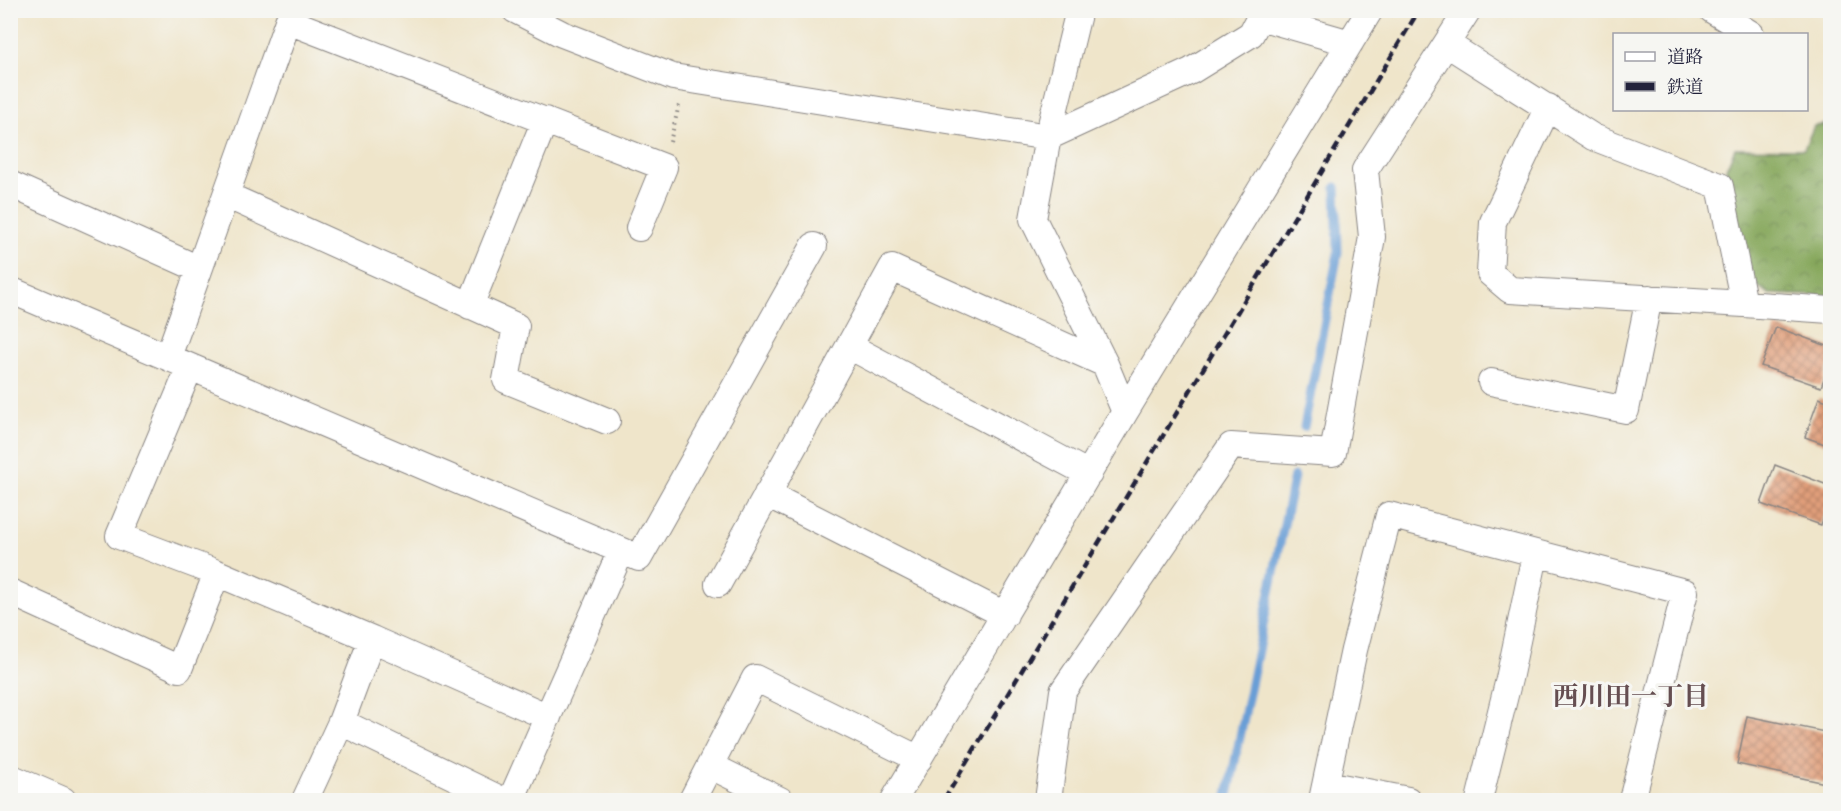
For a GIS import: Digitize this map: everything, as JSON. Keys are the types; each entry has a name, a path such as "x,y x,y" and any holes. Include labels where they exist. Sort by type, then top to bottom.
{"street":[{"path":"516,10 562,34 673,77 1048,137 1191,71 1251,34 1261,14 1350,43"},
{"path":"1079,10 1048,137 1033,219 1105,364 1125,412"},
{"path":"894,801 1125,412 1370,10"},
{"path":"1048,801 1064,691 1231,446 1333,453 1372,237 1365,170 1468,10"},
{"path":"1712,10 1749,33"},
{"path":"548,717 217,573 119,536 179,362 199,269 288,21 664,166 639,228"},
{"path":"1446,44 1593,136 1720,186 1744,304"},
{"path":"1548,108 1494,222 1490,273 1510,290 1830,310"},
{"path":"470,306 545,120"},
{"path":"10,184 199,269"},
{"path":"226,195 516,326 506,380 607,422"},
{"path":"10,290 639,558 814,246"},
{"path":"718,584 892,268 1105,364"},
{"path":"1491,382 1626,410 1649,298"},
{"path":"849,346 1089,474"},
{"path":"767,494 1005,615"},
{"path":"1408,801 1324,793 1354,650 1389,516 1685,592 1632,801"},
{"path":"510,801 621,551"},
{"path":"1479,801 1509,679 1535,555"},
{"path":"10,592 179,669 217,573"},
{"path":"305,801 341,722 372,639"},
{"path":"692,801 754,678 919,759"},
{"path":"341,722 502,801"},
{"path":"711,766 780,801"},
{"path":"10,777 63,801"}],"path":[{"path":"664,166 685,78"}],"green space":[{"path":"1830,124 1830,296 1769,294 1747,279 1726,169 1735,148 1804,149 1814,126"}],"building":[{"path":"1776,327 1830,347 1830,362 1821,387 1761,366"},
{"path":"1819,398 1830,402 1830,446 1805,437"},
{"path":"1775,465 1830,486 1830,499 1821,525 1761,504"},
{"path":"1747,716 1830,733 1830,784 1737,764"}],"waterway":[{"path":"1304,427 1338,253 1336,187"},
{"path":"1227,800 1294,476"}],"railway":[{"path":"944,800 1419,10"}],"district":[{"name":"西川田一丁目","path":"1631,697"}]}
